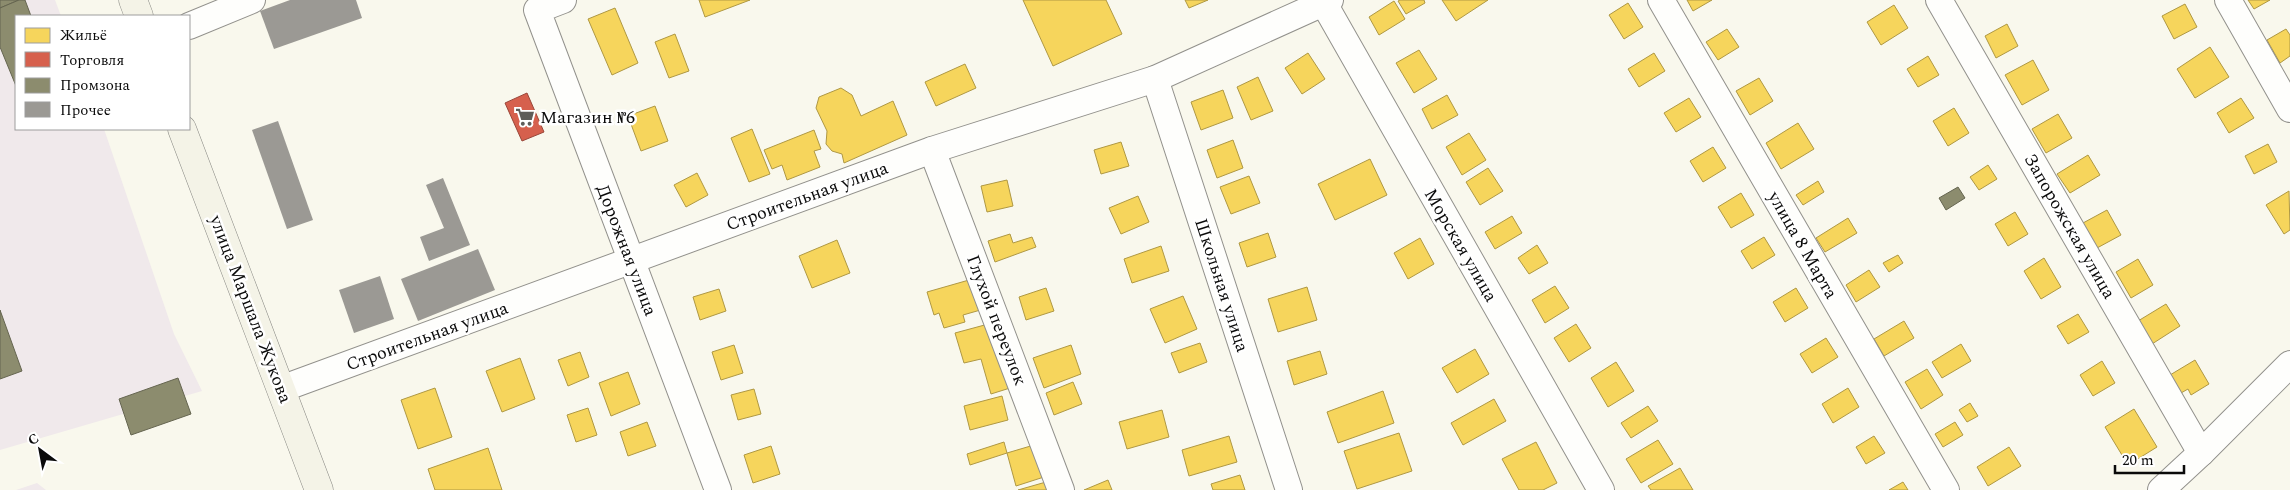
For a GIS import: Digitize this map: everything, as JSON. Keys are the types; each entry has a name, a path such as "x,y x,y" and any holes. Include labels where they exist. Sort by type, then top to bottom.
{"main road":[{"path":"133,0 139,15"},
{"name":"улица Маршала Жукова","path":"182,130 319,490"}],"street":[{"path":"190,26 252,0"},
{"name":"Дорожная улица","path":"563,0 537,10 718,490"},
{"name":"улица 8 Марта","path":"1661,0 1946,490"},
{"name":"Запорожская улица","path":"1939,0 2202,452"},
{"path":"2228,0 2290,109"},
{"name":"Строительная улица","path":"281,389 932,150 1155,79 1325,1"},
{"name":"Морская улица","path":"1325,1 1601,490"},
{"name":"Школьная улица","path":"1155,79 1289,490"},
{"name":"Глухой переулок","path":"932,150 1061,490"},
{"path":"2161,490 2290,364"}],"shaded area":[{"path":"0,0 55,0 61,15 15,15 15,130 104,130 174,334 202,391 0,450"},
{"path":"37,483 46,490 16,490"}],"building: Жильё":[{"path":"699,0 750,0 705,17"},
{"path":"1023,0 1106,0 1122,34 1053,66"},
{"path":"1185,0 1208,0 1189,8"},
{"path":"1424,0 1425,3 1406,14 1398,1"},
{"path":"1442,0 1488,0 1456,21"},
{"path":"1687,0 1712,0 1693,11"},
{"path":"2248,0 2270,0 2254,9"},
{"path":"1394,1 1405,19 1379,35 1369,17"},
{"path":"1628,3 1643,27 1624,39 1609,15"},
{"path":"2185,4 2197,27 2174,39 2162,16"},
{"path":"1894,5 1908,28 1881,45 1867,22"},
{"path":"615,8 638,63 612,75 588,19"},
{"path":"2007,24 2018,46 1996,58 1985,36"},
{"path":"1727,29 1739,47 1718,60 1706,42"},
{"path":"2286,29 2290,35 2290,56 2280,63 2267,40"},
{"path":"675,34 689,71 669,78 655,42"},
{"path":"2210,47 2229,77 2195,98 2177,69"},
{"path":"1419,50 1437,79 1414,93 1396,63"},
{"path":"1308,53 1325,79 1302,94 1285,68"},
{"path":"1654,53 1665,71 1639,87 1628,69"},
{"path":"1928,56 1939,75 1918,87 1907,69"},
{"path":"2033,60 2049,90 2022,105 2005,75"},
{"path":"965,64 976,88 936,106 925,82"},
{"path":"1258,77 1273,111 1251,120 1237,87"},
{"path":"1759,78 1773,101 1750,115 1736,91"},
{"path":"841,88 852,95 861,116 893,101 907,135 844,163 842,154 832,151 826,144 827,131 816,108 819,97"},
{"path":"1223,90 1233,118 1201,130 1191,102"},
{"path":"1447,95 1458,115 1432,129 1422,109"},
{"path":"1689,98 1701,117 1676,132 1664,113"},
{"path":"2241,98 2254,118 2229,133 2217,113"},
{"path":"655,106 668,141 641,151 628,116"},
{"path":"1954,108 1969,133 1948,146 1933,121"},
{"path":"2058,114 2072,138 2046,153 2032,129"},
{"path":"1798,123 1814,149 1781,169 1766,143"},
{"path":"752,129 770,174 749,182 731,138"},
{"path":"814,130 821,149 814,151 820,167 787,180 782,165 772,169 764,150"},
{"path":"1469,133 1486,160 1462,175 1446,147"},
{"path":"1233,140 1243,168 1217,178 1207,150"},
{"path":"1121,142 1129,166 1101,174 1094,150"},
{"path":"2268,144 2277,162 2254,174 2245,156"},
{"path":"1713,147 1726,168 1703,182 1690,161"},
{"path":"2088,155 2100,175 2070,193 2057,174"},
{"path":"1370,159 1387,195 1335,220 1318,184"},
{"path":"1988,165 1997,179 1979,190 1970,177"},
{"path":"1488,168 1503,191 1480,205 1466,182"},
{"path":"697,173 708,195 686,207 674,185"},
{"path":"1249,176 1260,203 1231,214 1220,187"},
{"path":"1007,180 1013,206 987,212 981,186"},
{"path":"1818,181 1824,192 1803,205 1796,195"},
{"path":"2289,191 2290,230 2284,234 2266,205"},
{"path":"1741,193 1754,215 1731,228 1718,207"},
{"path":"1138,196 1149,222 1121,234 1109,208"},
{"path":"2107,210 2121,235 2097,248 2083,223"},
{"path":"2015,212 2028,234 2008,246 1995,224"},
{"path":"1512,216 1522,233 1495,249 1485,232"},
{"path":"1848,218 1857,233 1825,252 1816,238"},
{"path":"1268,233 1276,257 1247,267 1239,243"},
{"path":"1010,234 1013,243 1032,237 1036,247 995,262 988,241"},
{"path":"1764,237 1775,255 1752,269 1741,251"},
{"path":"1420,238 1434,264 1408,279 1394,253"},
{"path":"837,240 850,273 812,288 799,256"},
{"path":"1537,245 1548,263 1529,274 1518,258"},
{"path":"1161,246 1169,271 1132,283 1124,259"},
{"path":"1898,255 1903,263 1889,272 1883,263"},
{"path":"2044,258 2061,287 2041,299 2024,271"},
{"path":"2138,259 2153,285 2131,298 2116,272"},
{"path":"1869,270 1880,287 1856,302 1846,285"},
{"path":"976,278 984,309 963,315 965,322 944,328 939,313 934,315 927,292"},
{"path":"1555,286 1569,308 1545,323 1532,300"},
{"path":"1307,287 1317,320 1278,332 1268,299"},
{"path":"1046,288 1054,311 1026,320 1019,297"},
{"path":"1796,288 1808,308 1785,322 1773,302"},
{"path":"719,289 726,311 700,320 693,297"},
{"path":"1183,296 1197,329 1165,343 1150,309"},
{"path":"2166,304 2180,326 2152,344 2138,321"},
{"path":"2078,314 2089,332 2068,344 2057,326"},
{"path":"1904,321 1914,338 1884,356 1874,339"},
{"path":"992,323 1010,388 991,394 981,359 964,363 955,333"},
{"path":"1576,324 1591,348 1569,362 1554,338"},
{"path":"1826,338 1838,357 1812,373 1800,354"},
{"path":"1200,343 1207,362 1179,373 1171,353"},
{"path":"1961,344 1971,361 1942,378 1932,362"},
{"path":"734,345 743,373 721,380 712,352"},
{"path":"1071,345 1081,374 1044,388 1033,358"},
{"path":"1475,349 1489,374 1457,393 1442,368"},
{"path":"1320,351 1327,374 1294,385 1287,361"},
{"path":"580,352 589,377 568,386 558,360"},
{"path":"520,358 535,399 502,412 486,371"},
{"path":"2195,360 2209,384 2191,395 2188,389 2181,393 2170,375"},
{"path":"2102,361 2115,383 2093,396 2080,375"},
{"path":"1616,362 1634,391 1608,407 1591,378"},
{"path":"1927,369 1943,395 1921,409 1905,382"},
{"path":"628,372 640,404 611,416 599,383"},
{"path":"1073,382 1082,404 1054,415 1046,393"},
{"path":"435,388 452,437 418,449 401,400"},
{"path":"1848,388 1859,407 1833,423 1822,404"},
{"path":"754,389 761,414 738,420 731,395"},
{"path":"1383,391 1394,423 1338,443 1327,412"},
{"path":"1002,396 1008,420 970,430 964,406"},
{"path":"1494,399 1506,421 1463,445 1451,423"},
{"path":"1970,403 1978,416 1967,422 1959,410"},
{"path":"1648,406 1658,421 1631,438 1621,423"},
{"path":"588,408 597,435 576,442 567,415"},
{"path":"2134,409 2157,447 2128,465 2105,427"},
{"path":"1162,410 1169,437 1127,449 1119,422"},
{"path":"647,422 656,446 628,456 620,432"},
{"path":"1955,422 1963,435 1943,447 1935,434"},
{"path":"1399,433 1412,471 1357,489 1344,451"},
{"path":"1229,436 1237,462 1189,476 1182,450"},
{"path":"1874,436 1885,453 1866,464 1856,447"},
{"path":"1658,440 1673,464 1641,483 1626,459"},
{"path":"1004,442 1007,453 970,465 967,454"},
{"path":"1536,442 1557,483 1543,490 1519,490 1502,459"},
{"path":"1034,445 1044,477 1016,486 1007,453"},
{"path":"771,446 780,474 753,483 744,455"},
{"path":"2009,447 2021,466 1988,486 1977,467"},
{"path":"488,448 502,490 435,490 428,469"},
{"path":"1680,468 1693,490 1651,490 1648,486"},
{"path":"1240,475 1245,490 1213,490 1211,484"},
{"path":"1108,480 1112,490 1084,490"},
{"path":"1046,482 1048,490 1018,490"},
{"path":"1903,482 1908,490 1889,490"}],"building: Торговля":[{"name":"Магазин №6","path":"527,93 544,132 522,141 505,103"}],"building: Промзона":[{"path":"0,0 19,0 0,8"},
{"path":"19,0 25,0 31,15 15,15 15,84 0,47 0,8"},
{"path":"1958,187 1965,198 1946,210 1939,198"},
{"path":"0,310 22,371 0,379"},
{"path":"178,378 191,414 131,435 119,399"}],"building: Прочее":[{"path":"290,0 356,0 362,18 274,49 260,11"},
{"path":"278,121 313,220 287,229 252,130"},
{"path":"443,178 470,245 429,261 420,237 444,228 426,185"},
{"path":"478,249 495,290 418,321 401,279"},
{"path":"380,276 394,319 354,333 339,290"}],"place":[{"name":"Магазин №6","path":"525,117"}]}
